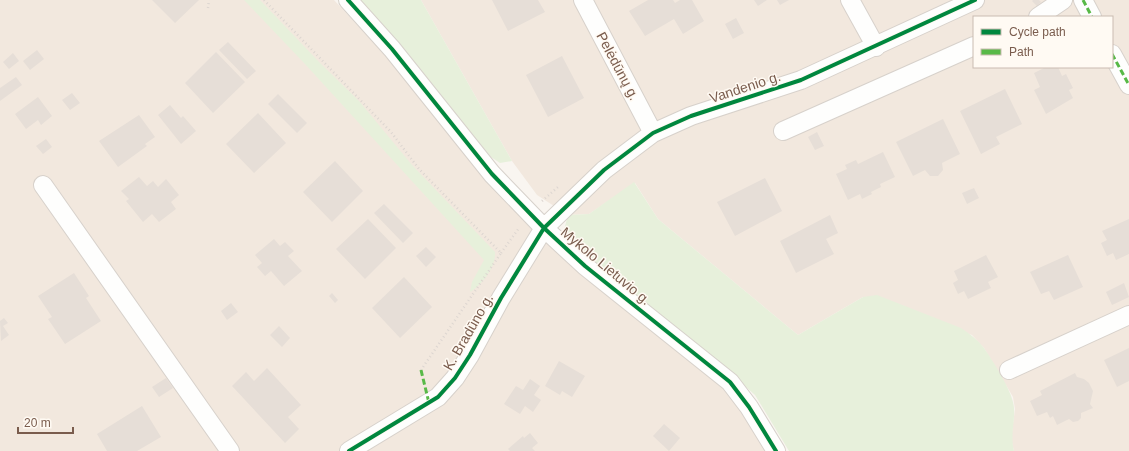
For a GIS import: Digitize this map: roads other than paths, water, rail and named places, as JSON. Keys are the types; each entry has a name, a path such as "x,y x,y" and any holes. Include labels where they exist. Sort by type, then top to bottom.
{"street":[{"name":"Mykolo Lietuvio g.","path":"348,0 392,49 492,174 544,228 585,266 730,382 749,407 776,451"},
{"name":"Pelėdūnų g.","path":"583,0 653,132"},
{"path":"850,0 876,47"},
{"name":"Vandenio g.","path":"544,228 604,170 653,132 691,116 801,80 976,0"},
{"path":"1039,16 1063,0"},
{"path":"1083,0 1091,16"},
{"path":"782,131 973,46"},
{"path":"1113,56 1129,85"},
{"path":"43,185 230,451"},
{"name":"K. Bradūno g.","path":"349,451 438,397 455,378 470,355 501,298 544,228"},
{"path":"1010,370 1129,315"}]}
